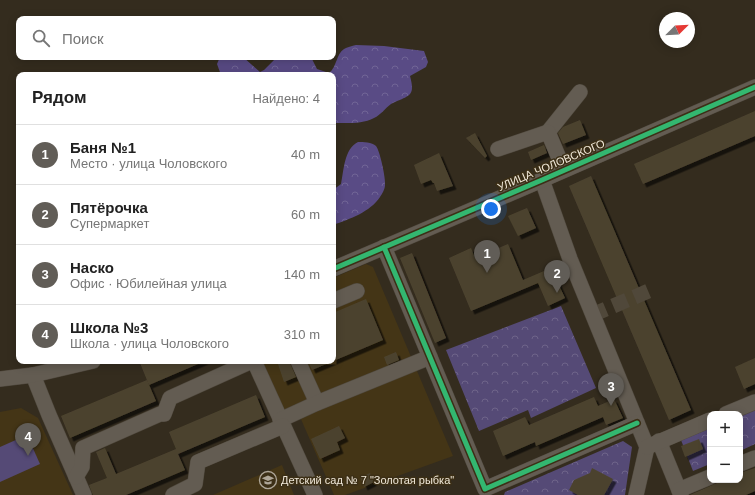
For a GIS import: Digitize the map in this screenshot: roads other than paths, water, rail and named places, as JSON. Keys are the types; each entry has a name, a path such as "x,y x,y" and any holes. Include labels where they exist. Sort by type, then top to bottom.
{"street":[{"name":"УЛИЦА ЧОЛОВСКОГО","path":"336,268 755,87"},
{"path":"498,149 548,132 580,92"},
{"path":"548,132 564,170"},
{"path":"542,180 570,259 637,423 653,444 680,493 707,479"},
{"path":"384,247 486,489 637,423"},
{"path":"336,300 357,291"},
{"path":"173,495 195,484 198,462 282,423 317,403 430,357"},
{"path":"2,376 33,375 81,364"},
{"path":"76,477 82,467 83,448 160,414 164,414 170,398 246,364"},
{"path":"254,364 315,495"},
{"path":"299,364 317,403"},
{"path":"33,375 84,495"},
{"path":"733,411 755,402"},
{"path":"636,495 653,444 707,421"},
{"path":"743,463 755,458"}],"tunnel":[{"path":"592,315 651,290"}],"place":[{"name":"Баня №1","path":"487,273"},
{"name":"Пятёрочка","path":"557,293"},
{"name":"Наско","path":"611,406"},
{"name":"Школа №3","path":"28,456"},
{"name":"Детский сад № 7 \"Золотая рыбка\"","path":"268,480"}]}
